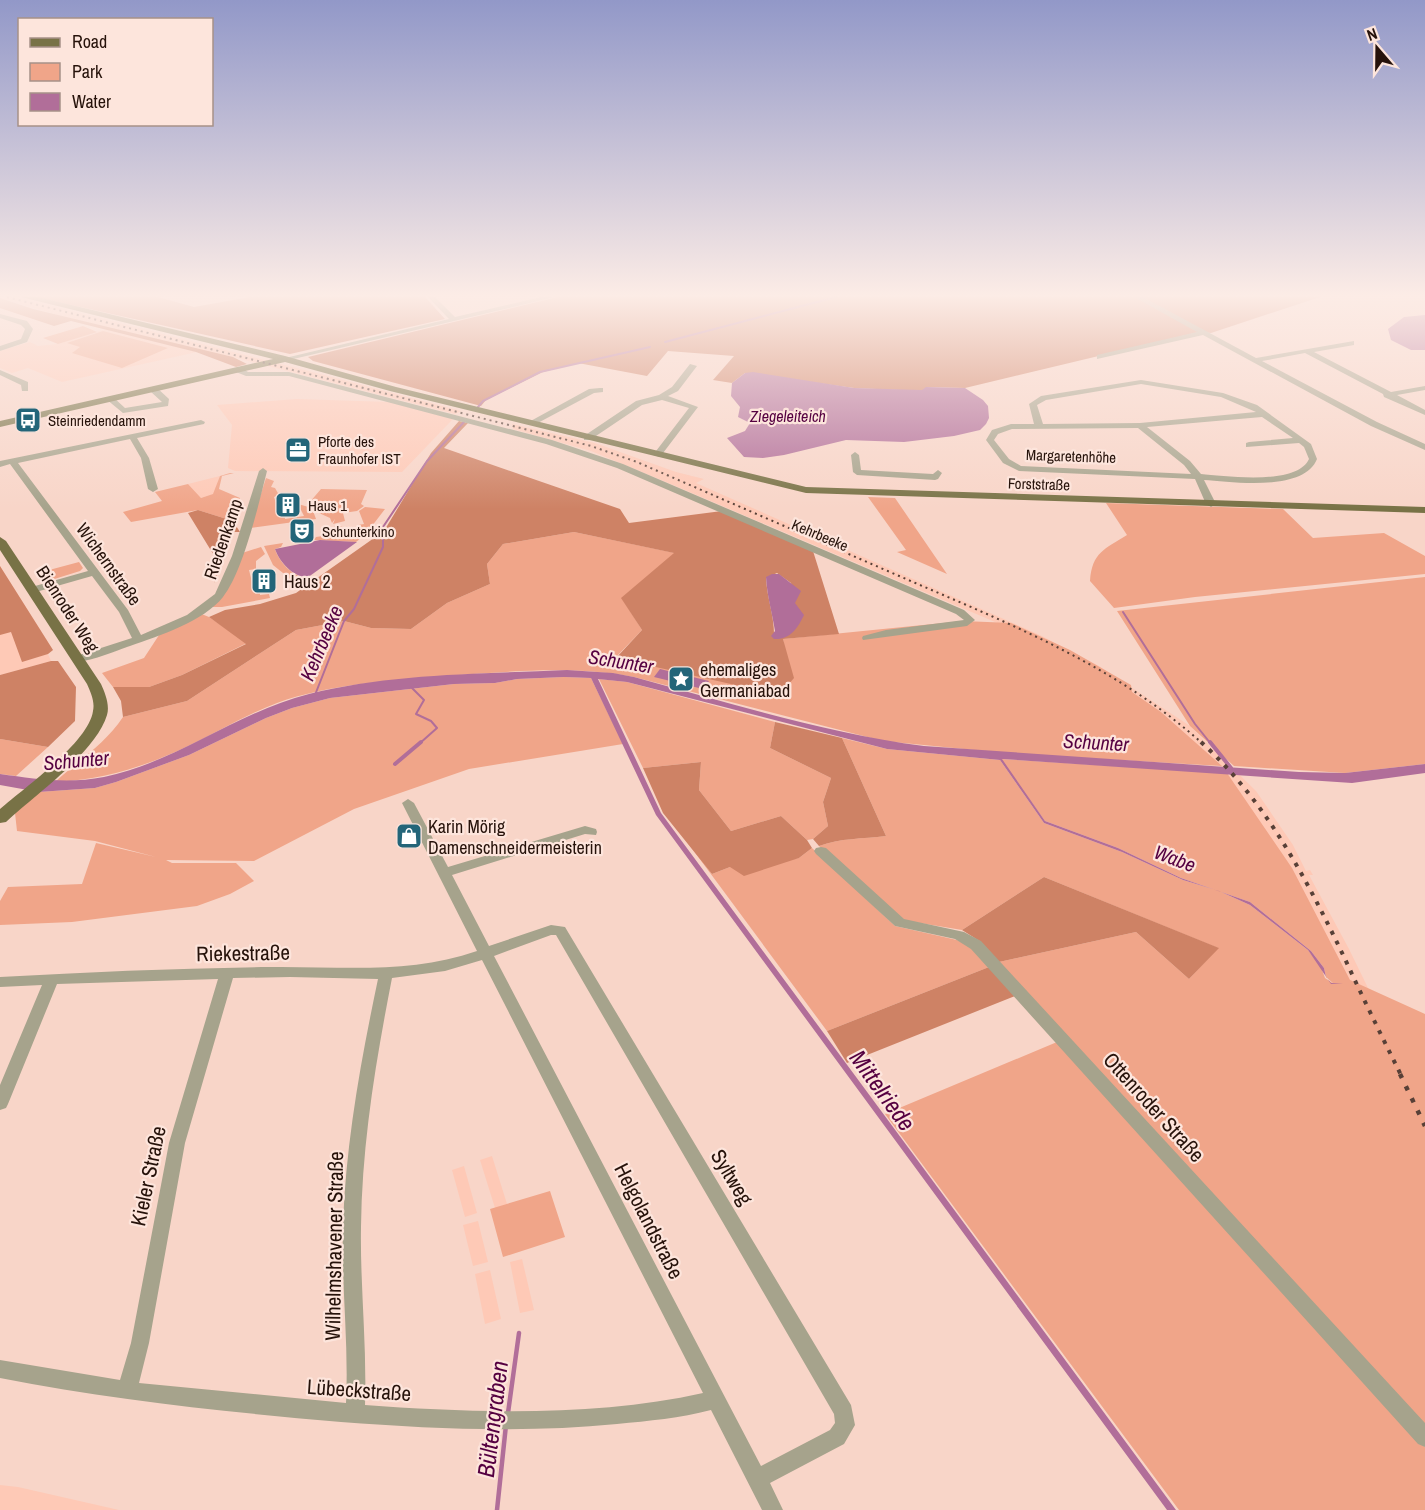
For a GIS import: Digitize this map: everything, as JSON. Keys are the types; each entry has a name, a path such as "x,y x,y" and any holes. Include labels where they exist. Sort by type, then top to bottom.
{"main road":[{"path":"0,424 250,367"},
{"name":"Forststraße","path":"318,367 587,438 806,490 1425,510"},
{"name":"Bienroder Weg","path":"0,541 94,684 99,700 100,716 94,729 75,751 55,763 4,809"}],"street":[{"path":"587,438 639,403 662,398 675,389 692,367"},
{"path":"1270,367 1374,424 1425,447"},
{"path":"1336,367 1425,413"},
{"name":"Kehrbeeke","path":"239,370 246,374 277,372 289,374 549,442 620,466 960,612 969,618 970,622 886,633 867,638"},
{"path":"0,372 25,384 25,389"},
{"path":"1039,426 1034,404 1040,400 1135,382 1161,383 1223,395 1248,404 1301,440"},
{"path":"1387,395 1425,388"},
{"path":"110,399 123,411 165,404 166,402 153,389"},
{"path":"531,423 592,391 600,390"},
{"path":"657,455 693,411 693,405 662,398"},
{"name":"Margaretenhöhe","path":"1263,414 1140,425 1004,428 995,432 990,440 1006,461 1019,468 1128,472 1258,481 1298,474 1310,466 1313,459 1311,451 1301,440"},
{"path":"0,465 201,422"},
{"path":"1140,425 1187,463 1199,478 1211,504"},
{"path":"132,436 145,458 153,489"},
{"path":"1249,445 1301,440"},
{"path":"855,455 857,471 870,474 935,477 938,473"},
{"name":"Wichernstraße","path":"13,462 131,623 136,638"},
{"name":"Riedenkamp","path":"136,638 188,617 219,596 229,574 263,471"},
{"path":"918,476 919,495"},
{"path":"32,590 94,572"},
{"path":"77,659 136,638"},
{"name":"Helgolandstraße","path":"408,803 773,1510"},
{"path":"444,873 585,830 591,832"},
{"name":"Ottenroder Straße","path":"821,850 895,920 915,927 959,935 976,945 1425,1437"},
{"name":"Syltweg","path":"485,953 551,930 561,933 840,1404 846,1420 837,1437 757,1479"},
{"name":"Riekestraße","path":"0,982 228,974 386,973 431,969 485,953"},
{"name":"Wilhelmshavener Straße","path":"355,1414 357,1391 352,1278 354,1176 367,1069 386,973"},
{"name":"Kieler Straße","path":"127,1391 140,1343 177,1143 228,974"},
{"path":"0,1104 52,979"},
{"name":"Lübeckstraße","path":"0,1369 127,1391 239,1404 355,1414 506,1422 597,1417 686,1407 716,1399"}],"shaded area":[{"path":"127,367 62,382 28,368 12,373 0,368"},
{"path":"274,367 294,367 461,411 455,414"},
{"path":"337,367 561,367 543,372 486,400 481,406"},
{"path":"602,367 654,367 647,376"},
{"path":"724,367 1051,367 965,388 927,387 922,391 854,388 745,373 732,383 713,380"},
{"path":"297,399 390,402 453,419 402,472 235,471 228,468 232,425 217,405"},
{"path":"459,421 468,423 444,448 620,509 629,523 722,511 813,551 839,634 783,639 794,678 779,695 616,658 642,630 621,598 674,553 574,532 503,544 487,564 490,584 447,603 411,629 371,628 344,621 296,630 187,701 123,717 121,701 113,687 149,687 182,675 246,644 209,617 225,610 260,604 296,593 384,531 431,453","holes":["777,573 791,583 795,603 774,639 766,578"]},
{"path":"512,424 595,443 676,472 704,479 696,483 1040,635 1099,666 1190,726 1256,791 1293,845 1306,871 1310,870 1313,875 1309,875 1349,949 1425,1105 1425,1150 1227,773 1161,712 1028,636 591,451 513,429"},
{"path":"220,476 214,494 201,498 188,484"},
{"path":"198,510 233,521 240,532 234,532 214,583 218,562 188,513"},
{"path":"0,566 53,650 48,654 51,661 0,675"},
{"path":"0,566 53,650 48,654 22,662 11,632 0,635"},
{"path":"58,661 76,687 75,721 48,747 0,739 0,675"},
{"path":"775,722 842,738 886,836 843,840 819,846 813,839 828,826 823,802 831,778 770,748"},
{"path":"701,762 699,790 731,831 781,816 807,840 812,848 799,858 744,876 730,867 712,874 663,813 643,768"},
{"path":"1044,877 1219,948 1189,979 1136,932 999,962 981,942 962,930"},
{"path":"989,967 1015,996 847,1063 827,1031"},
{"path":"492,1156 507,1204 495,1208 480,1160"},
{"path":"464,1166 477,1213 465,1217 452,1170"},
{"path":"478,1221 488,1262 473,1266 463,1225"},
{"path":"522,1259 534,1310 520,1313 510,1262"},
{"path":"490,1270 501,1319 485,1324 475,1274"},
{"path":"0,1485 18,1487 119,1510 0,1510"}],"green space":[{"path":"234,473 222,476 219,489 240,498 233,521 198,510 131,522 123,512 162,501 155,492 188,484 201,498 213,494 220,476"},
{"path":"266,478 274,481 271,487 275,488 279,495 274,497 278,509 284,509 285,519 304,516 298,504 312,508 316,519 250,528"},
{"path":"321,489 367,490 361,504 364,506 357,511 343,513 345,521 333,524 335,519 332,523 330,518 319,513 315,506 309,503"},
{"path":"868,497 895,498 947,574 897,552 906,550"},
{"path":"1106,503 1283,509 1313,538 1384,533 1425,556 1425,574 1195,597 1114,608 1090,581 1091,571 1101,552 1127,535"},
{"path":"365,507 385,509 362,539 358,525 364,524 359,511"},
{"path":"341,526 346,536 360,534 361,538 356,542 314,540 316,537 330,535 333,527"},
{"path":"574,532 675,553 622,598 642,630 616,657 784,645 783,639 963,621 1011,623 1070,650 1131,685 1132,692 1161,712 1222,766 1015,754 883,741 634,677 587,671 539,670 443,676 359,684 317,691 265,708 154,761 106,775 55,782 100,744 123,717 187,701 296,630 344,621 371,628 411,629 447,603 490,584 487,564 503,544"},
{"path":"283,543 281,547 275,549 280,559 291,571 306,578 291,587 288,577 273,565 264,546"},
{"path":"261,547 265,554 256,561 256,569 249,570 253,586 260,585 260,595 269,594 270,598 222,607 209,607 239,554"},
{"path":"79,562 83,568 80,571 48,581 43,581 38,573"},
{"path":"1425,577 1425,764 1345,773 1234,766 1190,726 1117,611"},
{"path":"199,613 209,617 247,643 182,675 149,687 113,687 102,673 144,658 161,632"},
{"path":"564,677 591,678 623,744 469,769 354,809 254,861 166,860 172,863 236,863 254,881 230,894 197,906 72,922 0,925 0,901 8,887 82,884 96,843 156,857 95,841 17,831 15,813 39,792 95,788 116,782 189,755 266,718 330,698 454,684"},
{"path":"599,679 627,682 775,722 770,748 831,778 823,802 828,826 813,839 807,840 781,816 731,831 699,790 701,762 643,768"},
{"path":"842,738 887,749 1000,760 1044,823 1122,852 1183,880 1214,889 1181,878 1118,848 1045,821 1000,759 1227,773 1292,868 1350,980 1425,1014 1425,1426 999,962 1136,932 1189,979 1218,948 1044,877 962,930 902,920 819,846 843,840 886,836","holes":["1221,892 1250,902 1311,951 1324,968 1326,977 1334,984 1325,978 1321,967 1308,950 1250,905"]},
{"path":"0,739 48,747 16,776 0,774"},
{"path":"679,831 712,874 730,867 799,858 812,848 895,926 957,940 971,947 989,967 827,1031"},
{"path":"1057,1042 1425,1447 1425,1510 1179,1510 885,1114"},
{"path":"550,1191 565,1237 503,1257 490,1209"}],"water":[{"name":"Ziegeleiteich","path":"753,372 854,388 922,390 926,387 965,388 988,406 989,418 980,430 954,436 904,442 846,440 784,455 763,458 744,457 727,438 745,431 750,423 738,417 740,407 731,396 732,383 745,373"},
{"path":"320,540 357,542 307,578 297,575 288,568 275,549"},
{"path":"779,574 801,591 795,603 804,615 793,632 780,639 774,639 771,636 775,631 766,577"},
{"name":"ehemaliges Germaniabad","path":"660,669 709,681 703,689 654,677"},
{"path":"567,670 634,677 814,725 924,746 1299,772 1345,773 1425,764 1425,773 1352,783 1002,759 1045,821 1118,848 1181,878 1214,889 1183,880 1122,852 1044,823 1000,760 887,749 627,682 598,679 661,813 1176,1510 1167,1510 656,815 591,678 517,679 330,698 292,708 189,755 95,788 39,792 0,785 0,774 39,779 77,780 104,777 131,770 182,749 257,712 309,694 341,687 405,678"},
{"path":"1221,892 1250,902 1311,951 1324,968 1326,976 1308,950 1250,905"}],"waterway":[{"name":"Kehrbeeke","path":"478,407 483,401 540,372 560,367"},
{"name":"Kehrbeeke","path":"315,695 344,621 354,609 383,547 383,527 427,461 466,420"},
{"path":"1123,612 1195,724 1211,744"},
{"path":"411,687 424,700 416,714 431,721 437,728 419,744"},
{"path":"395,764 421,742"},
{"path":"1210,742 1231,768"},
{"name":"Bültengraben","path":"508,1413 519,1333"},
{"name":"Bültengraben","path":"497,1510 506,1425"}],"railway":[{"path":"283,367 591,446 637,462 990,615 1065,651 1137,693 1203,744"},
{"path":"1201,742 1246,790 1284,843 1331,929 1401,1075"},
{"path":"1400,1074 1425,1126"}],"place":[{"name":"Steinriedendamm","path":"28,420"},
{"name":"Pforte des Fraunhofer IST","path":"298,450"},
{"name":"Haus 1","path":"288,505"},
{"name":"Schunterkino","path":"302,531"},
{"name":"Haus 2","path":"264,581"},
{"name":"ehemaliges Germaniabad","path":"681,679"},
{"name":"Karin Mörig Damenschneidermeisterin","path":"409,836"}],"water label":[{"name":"Schunter","path":"621,661"},
{"name":"Schunter","path":"1096,742"},
{"name":"Schunter","path":"76,760"},
{"name":"Wabe","path":"1175,858"},
{"name":"Mittelriede","path":"883,1090"}]}
